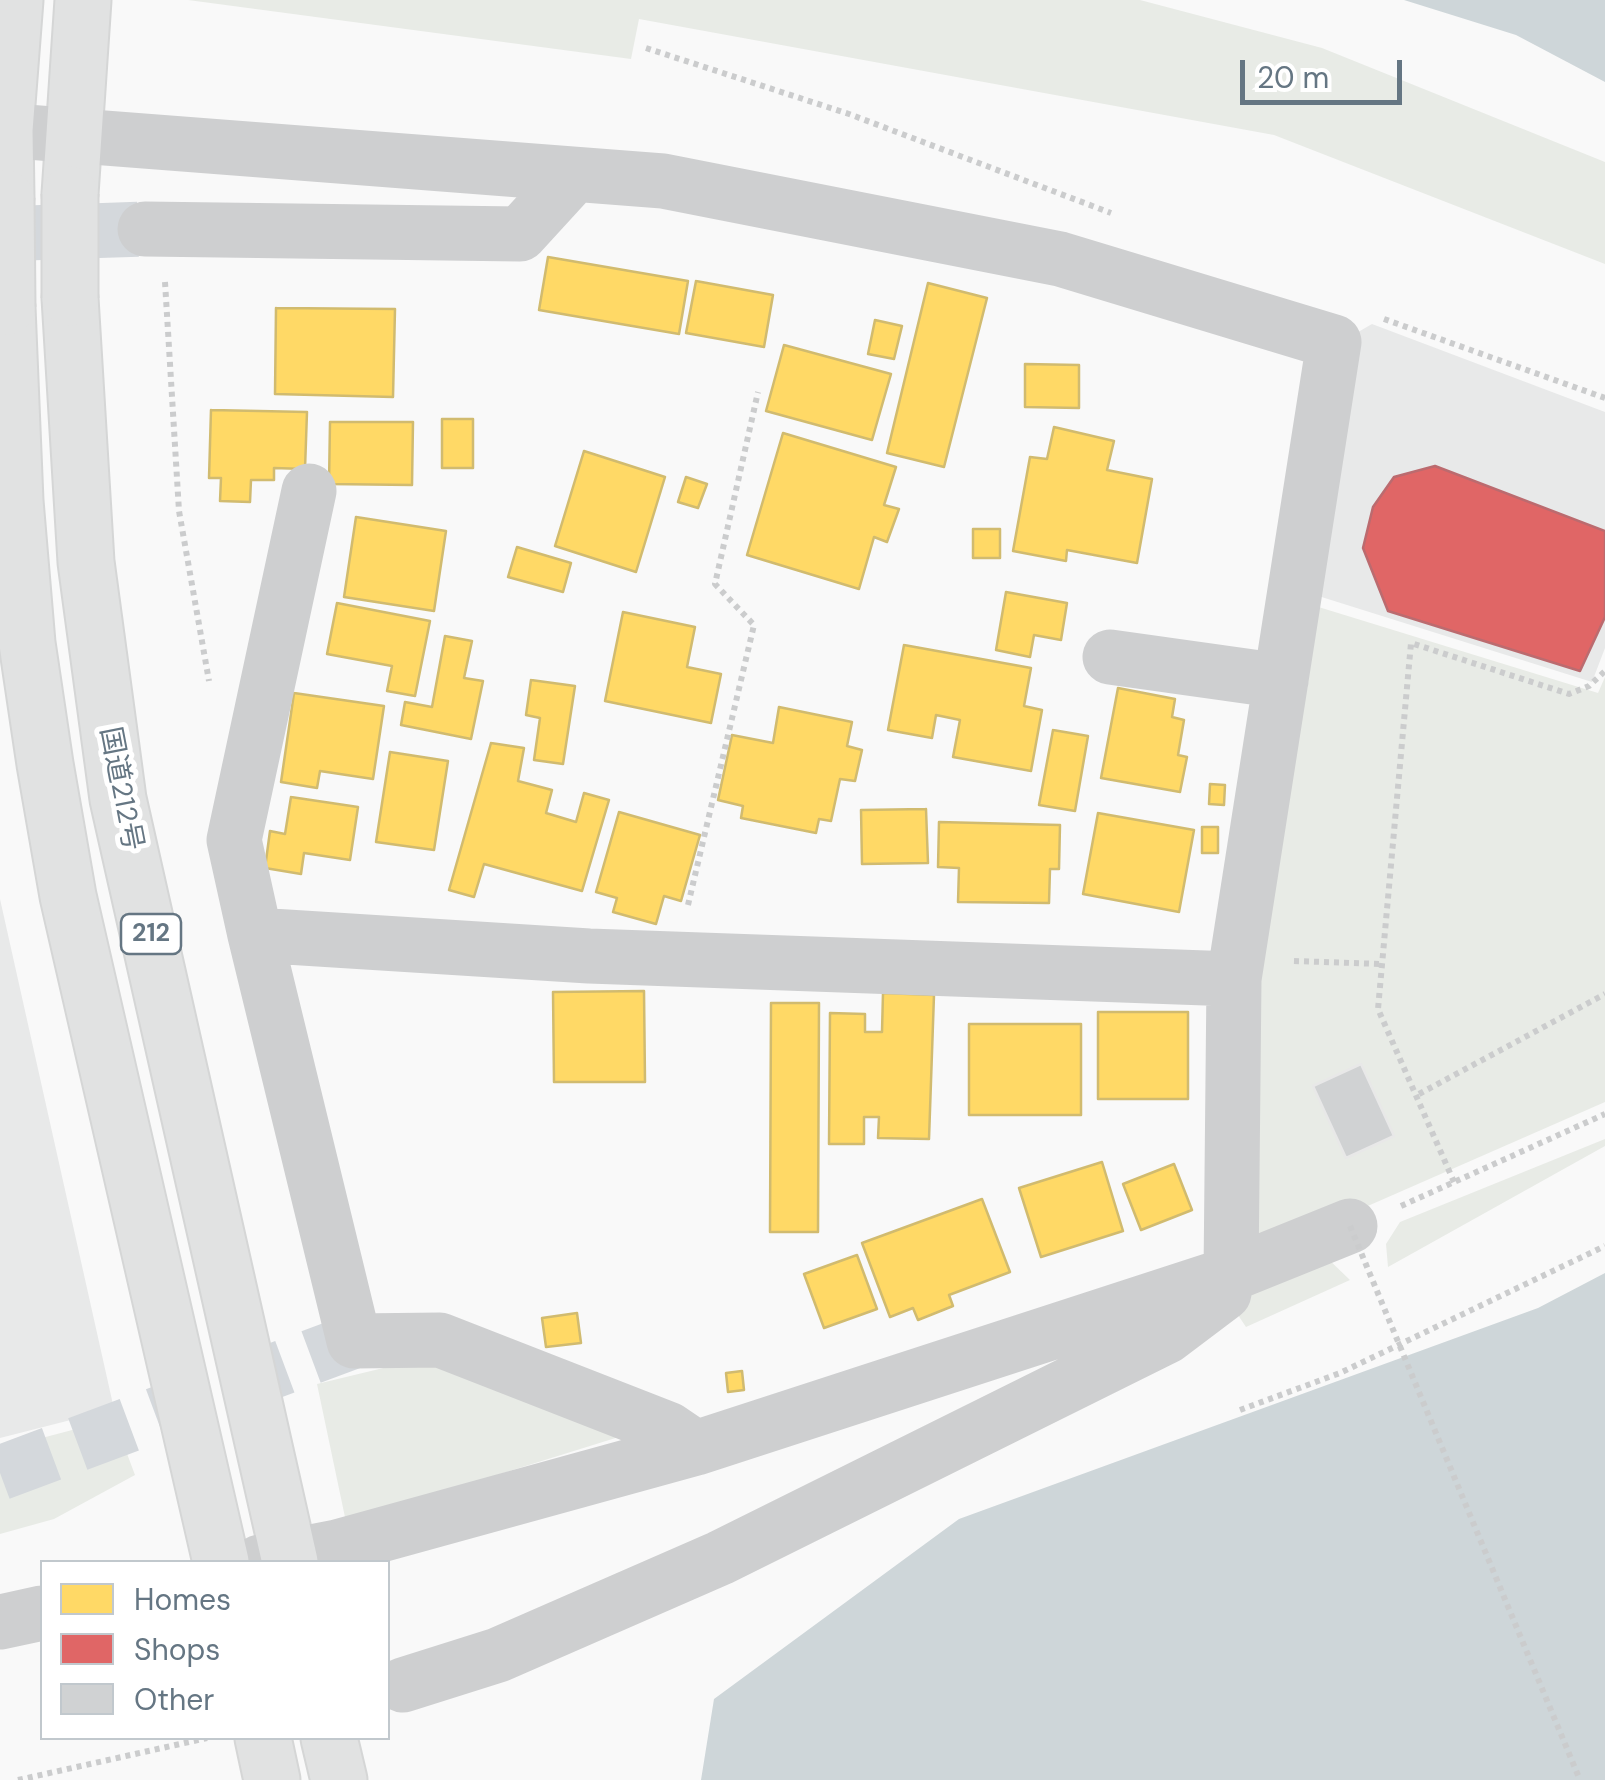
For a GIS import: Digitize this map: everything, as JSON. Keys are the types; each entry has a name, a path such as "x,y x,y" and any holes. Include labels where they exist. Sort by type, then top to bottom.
{"highway":[{"name":"212","path":"15,0 3,130 7,307 24,608 68,896 221,1560"},
{"name":"国道212号","path":"83,0 70,194 70,298 86,562 118,800 170,1014 279,1560"},
{"path":"263,1740 272,1780"},
{"path":"330,1740 339,1780"}],"street":[{"path":"3,130 75,111 574,175 663,181 1060,259 1343,325 1236,969 1253,1265"},
{"path":"155,229 520,234 574,175"},
{"path":"309,491 234,840 354,1341 440,1340 668,1429 696,1448"},
{"path":"1110,658 1281,681"},
{"path":"255,935 676,960 1236,969"},
{"path":"279,1560 696,1448 1253,1265 1369,1219"},
{"path":"403,1685 498,1655 720,1558 1167,1336 1253,1265"},
{"path":"0,1622 40,1612"}],"path":[{"path":"155,229 179,511 210,689"},
{"path":"676,960 754,625 715,584 758,392"},
{"path":"1454,1182 1419,1094 1378,1009 1411,643 1569,694 1589,686 1605,670"},
{"path":"1236,969 1382,964"},
{"path":"1419,1094 1605,994"},
{"path":"1580,1780 1369,1219 1605,1114"},
{"path":"1240,1410 1340,1373 1605,1246"},
{"path":"18,1780 199,1740"}],"shaded area":[{"path":"188,0 1140,0 1322,48 1605,162 1605,264 1274,135 639,19 631,59"},
{"path":"1404,0 1605,0 1605,82 1516,35"},
{"path":"1372,324 1605,412 1605,648 1592,682 1312,594 1353,335"},
{"path":"1312,605 1598,693 1605,677 1605,1102 1240,1262 1254,949"},
{"path":"0,899 114,1409 0,1438"},
{"path":"1605,1139 1605,1146 1388,1267 1386,1244 1400,1222"},
{"path":"1323,1254 1350,1280 1246,1327 1230,1303"},
{"path":"1605,1273 1605,1780 701,1780 714,1699 959,1519 1538,1308"},
{"path":"433,1356 638,1431 346,1522 317,1384"},
{"path":"114,1419 135,1475 54,1519 0,1534 0,1449"}],"building: Homes":[{"path":"548,257 688,281 679,334 539,310"},
{"path":"696,281 773,295 764,347 686,333"},
{"path":"928,283 987,298 944,467 887,453"},
{"path":"276,308 395,309 393,397 275,394"},
{"path":"875,320 902,326 894,359 868,354"},
{"path":"784,345 891,374 872,440 766,411"},
{"path":"1025,364 1079,365 1079,408 1025,407"},
{"path":"211,410 307,412 305,469 274,468 274,480 251,480 250,502 220,501 221,478 209,478"},
{"path":"442,419 473,419 473,468 442,468"},
{"path":"330,422 413,422 412,485 329,484"},
{"path":"1054,427 1114,441 1107,470 1152,479 1137,563 1067,550 1066,561 1013,551 1030,457 1047,459"},
{"path":"783,433 896,467 884,505 899,509 887,542 874,537 859,589 747,555"},
{"path":"584,451 665,477 636,572 555,546"},
{"path":"686,477 707,484 698,508 678,502"},
{"path":"356,517 446,531 434,611 344,597"},
{"path":"973,529 1000,529 1000,558 973,558"},
{"path":"517,547 571,563 563,592 508,577"},
{"path":"1006,592 1067,603 1061,640 1034,635 1030,657 996,650"},
{"path":"337,603 430,621 415,696 387,691 392,666 327,654"},
{"path":"623,612 695,627 687,667 721,674 711,723 605,701"},
{"path":"445,636 472,641 464,678 483,681 471,739 401,725 405,702 432,707"},
{"path":"904,645 1031,668 1024,706 1042,710 1031,771 953,757 960,720 936,715 932,738 888,730"},
{"path":"531,680 575,686 563,764 534,760 540,718 526,715"},
{"path":"1118,688 1175,699 1172,717 1184,720 1178,755 1187,757 1180,792 1101,778"},
{"path":"294,693 384,706 373,779 320,771 317,788 281,782"},
{"path":"779,707 852,722 847,746 862,750 855,781 840,779 831,821 819,819 816,833 741,818 743,806 718,800 732,735 773,743"},
{"path":"1053,730 1088,736 1075,811 1039,805"},
{"path":"491,743 524,748 518,781 552,790 546,813 576,822 584,793 609,800 582,891 484,864 474,897 449,890"},
{"path":"390,752 448,761 434,850 376,842"},
{"path":"1210,784 1225,785 1224,805 1209,804"},
{"path":"291,797 358,807 350,860 304,853 301,874 265,868 270,831 285,834"},
{"path":"926,809 928,863 862,864 861,810"},
{"path":"619,812 700,835 681,901 664,896 656,924 613,912 617,898 596,892"},
{"path":"1098,813 1194,830 1179,912 1083,894"},
{"path":"939,822 1060,825 1059,869 1050,869 1049,903 958,902 959,868 938,867"},
{"path":"1202,827 1218,827 1218,853 1202,853"},
{"path":"644,991 645,1082 554,1082 553,992"},
{"path":"883,993 934,995 929,1139 878,1138 879,1117 864,1117 864,1144 829,1144 830,1013 865,1014 865,1032 882,1032"},
{"path":"771,1003 819,1003 818,1232 770,1232"},
{"path":"1098,1012 1188,1012 1188,1099 1098,1099"},
{"path":"969,1024 1081,1024 1081,1115 969,1115"},
{"path":"1102,1162 1123,1231 1041,1257 1019,1188"},
{"path":"1174,1164 1192,1210 1141,1230 1123,1184"},
{"path":"982,1199 1010,1272 949,1295 953,1306 918,1320 913,1308 890,1317 862,1243"},
{"path":"857,1255 877,1309 824,1328 804,1274"},
{"path":"577,1313 581,1343 546,1347 542,1318"},
{"path":"742,1371 744,1390 728,1392 726,1373"}],"building: Shops":[{"path":"1435,466 1605,531 1605,617 1580,671 1388,611 1363,548 1373,507 1394,477"}],"building: Other":[{"path":"1361,1064 1394,1136 1346,1158 1313,1086"}],"tunnel":[{"path":"0,234 145,229"},
{"path":"0,1473 354,1341"}]}
